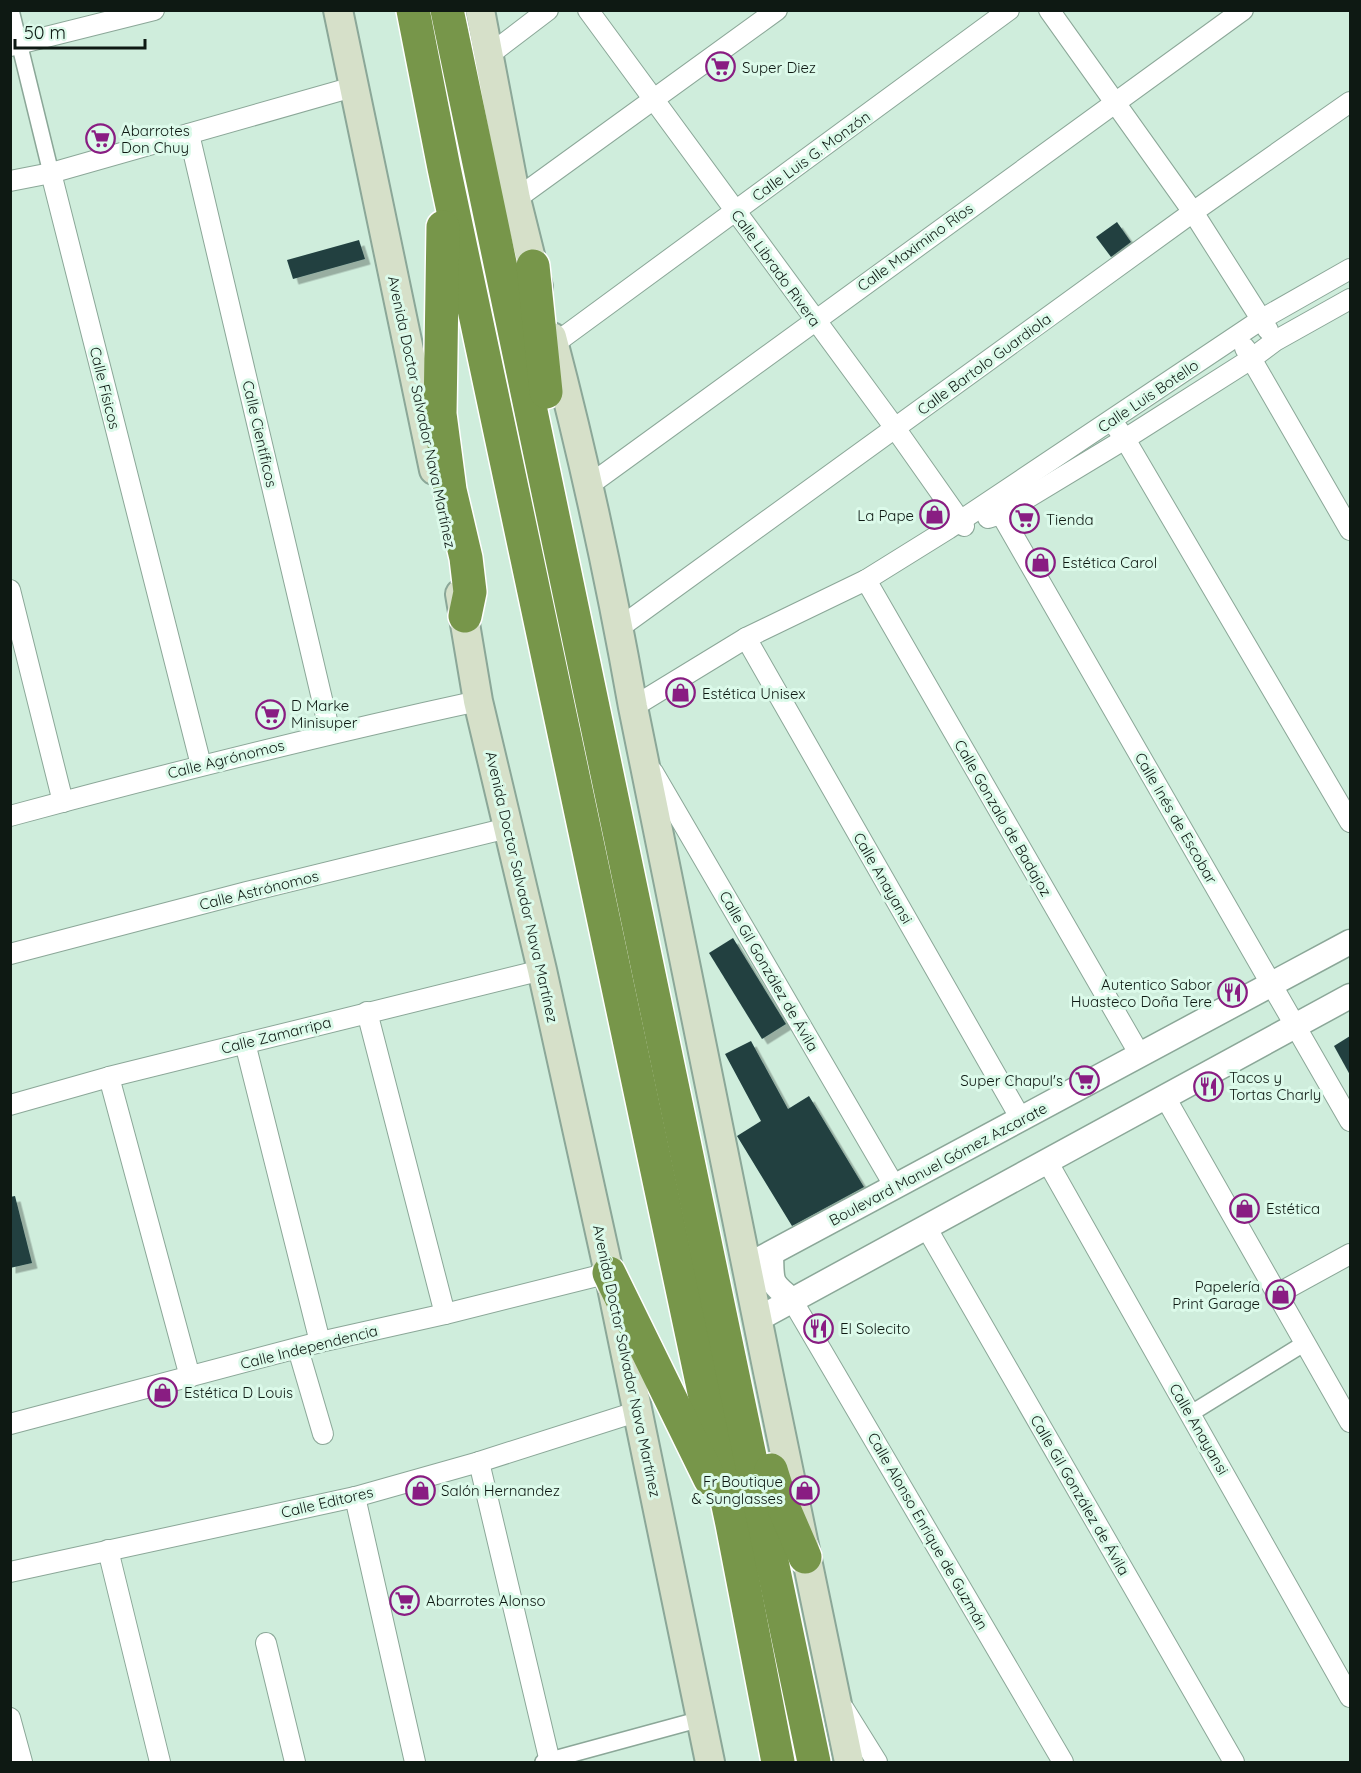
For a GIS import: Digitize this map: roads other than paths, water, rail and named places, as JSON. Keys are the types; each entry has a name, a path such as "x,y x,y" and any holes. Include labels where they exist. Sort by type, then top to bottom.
{"highway":[{"path":"413,10 444,168 732,1524 778,1762"},
{"path":"447,10 814,1762"},
{"path":"444,168 440,414 450,490 466,558 470,592 465,616"},
{"path":"533,266 549,441 547,487"},
{"path":"708,1252 780,1499 805,1557"},
{"path":"609,1273 732,1524"}],"main road":[{"name":"Avenida Doctor Salvador Nava Martínez","path":"338,10 465,616 478,701 542,970 609,1273 710,1762"},
{"path":"480,10 516,199 588,486 619,628 643,755 759,1260 758,1318 805,1557 849,1762"}],"street":[{"name":"Calle Físicos","path":"11,10 15,45 51,172 201,765"},
{"path":"15,45 154,10"},
{"path":"489,55 548,10"},
{"name":"Calle Librado Rivera","path":"588,10 895,428 957,525"},
{"path":"516,199 777,10"},
{"name":"Calle Luis G. Monzón","path":"554,344 1010,10"},
{"path":"1049,10 1193,212 1275,341"},
{"name":"Calle Maximino Ríos","path":"588,486 1243,10"},
{"path":"10,181 51,172 353,87"},
{"name":"Calle Bartolo Guardiola","path":"619,628 1193,212 1350,102"},
{"name":"Calle Científicos","path":"189,134 330,734"},
{"name":"Calle Luis Botello","path":"633,707 746,638 866,580 957,525 1262,319 1350,269"},
{"name":"Calle Luis Botello","path":"957,525 1001,514 1125,439 1251,359 1275,341 1350,299"},
{"path":"1237,336 1350,530"},
{"path":"1112,421 1125,439 1350,822"},
{"name":"Calle Inés de Escobar","path":"1001,514 1350,1121"},
{"name":"Calle Gonzalo de Badajoz","path":"866,580 1140,1055"},
{"path":"10,590 63,802"},
{"name":"Calle Anayansi","path":"746,638 1021,1119"},
{"name":"Calle Agrónomos","path":"10,816 201,765 478,701"},
{"name":"Calle Gil González de Ávila","path":"643,755 895,1187"},
{"name":"Calle Astrónomos","path":"10,954 508,828"},
{"name":"Boulevard Manuel Gómez Azcarate","path":"759,1260 1350,942"},
{"name":"Calle Zamarripa","path":"10,1105 109,1077 542,970"},
{"path":"758,1318 1350,996"},
{"path":"367,1012 445,1314"},
{"path":"245,1043 320,1342"},
{"path":"109,1077 190,1377"},
{"path":"1165,1097 1350,1422"},
{"name":"Calle Anayansi","path":"1047,1161 1350,1697"},
{"name":"Calle Gil González de Ávila","path":"926,1227 1234,1762"},
{"path":"1277,1294 1350,1254"},
{"path":"759,1260 777,1288 792,1300"},
{"name":"Calle Independencia","path":"10,1424 320,1342 609,1273"},
{"name":"Calle Alonso Enrique de Guzmán","path":"792,1300 1063,1762"},
{"path":"1190,1414 1305,1343"},
{"path":"298,1349 323,1434"},
{"name":"Calle Editores","path":"10,1572 355,1497 479,1462 639,1411"},
{"path":"479,1462 548,1762 701,1719"},
{"path":"355,1497 415,1762"},
{"path":"108,1550 160,1762"},
{"path":"266,1644 295,1762"},
{"path":"834,1694 877,1762"},
{"path":"10,1718 22,1762"}],"place":[{"name":"Super Diez","path":"721,67"},
{"name":"Abarrotes Don Chuy","path":"100,139"},
{"name":"La Pape","path":"935,515"},
{"name":"Tienda","path":"1025,519"},
{"name":"Estética Carol","path":"1041,562"},
{"name":"Estética Unisex","path":"681,693"},
{"name":"D Marke Minisuper","path":"270,714"},
{"name":"Autentico Sabor Huasteco Doña Tere","path":"1233,993"},
{"name":"Super Chapul's","path":"1084,1080"},
{"name":"Tacos y Tortas Charly","path":"1208,1086"},
{"name":"Estética","path":"1245,1208"},
{"name":"Papelería Print Garage","path":"1281,1295"},
{"name":"El Solecito","path":"819,1328"},
{"name":"Estética D Louis","path":"163,1392"},
{"name":"Salón Hernandez","path":"420,1490"},
{"name":"Fr Boutique & Sunglasses","path":"804,1490"},
{"name":"Abarrotes Alonso","path":"405,1600"}]}
